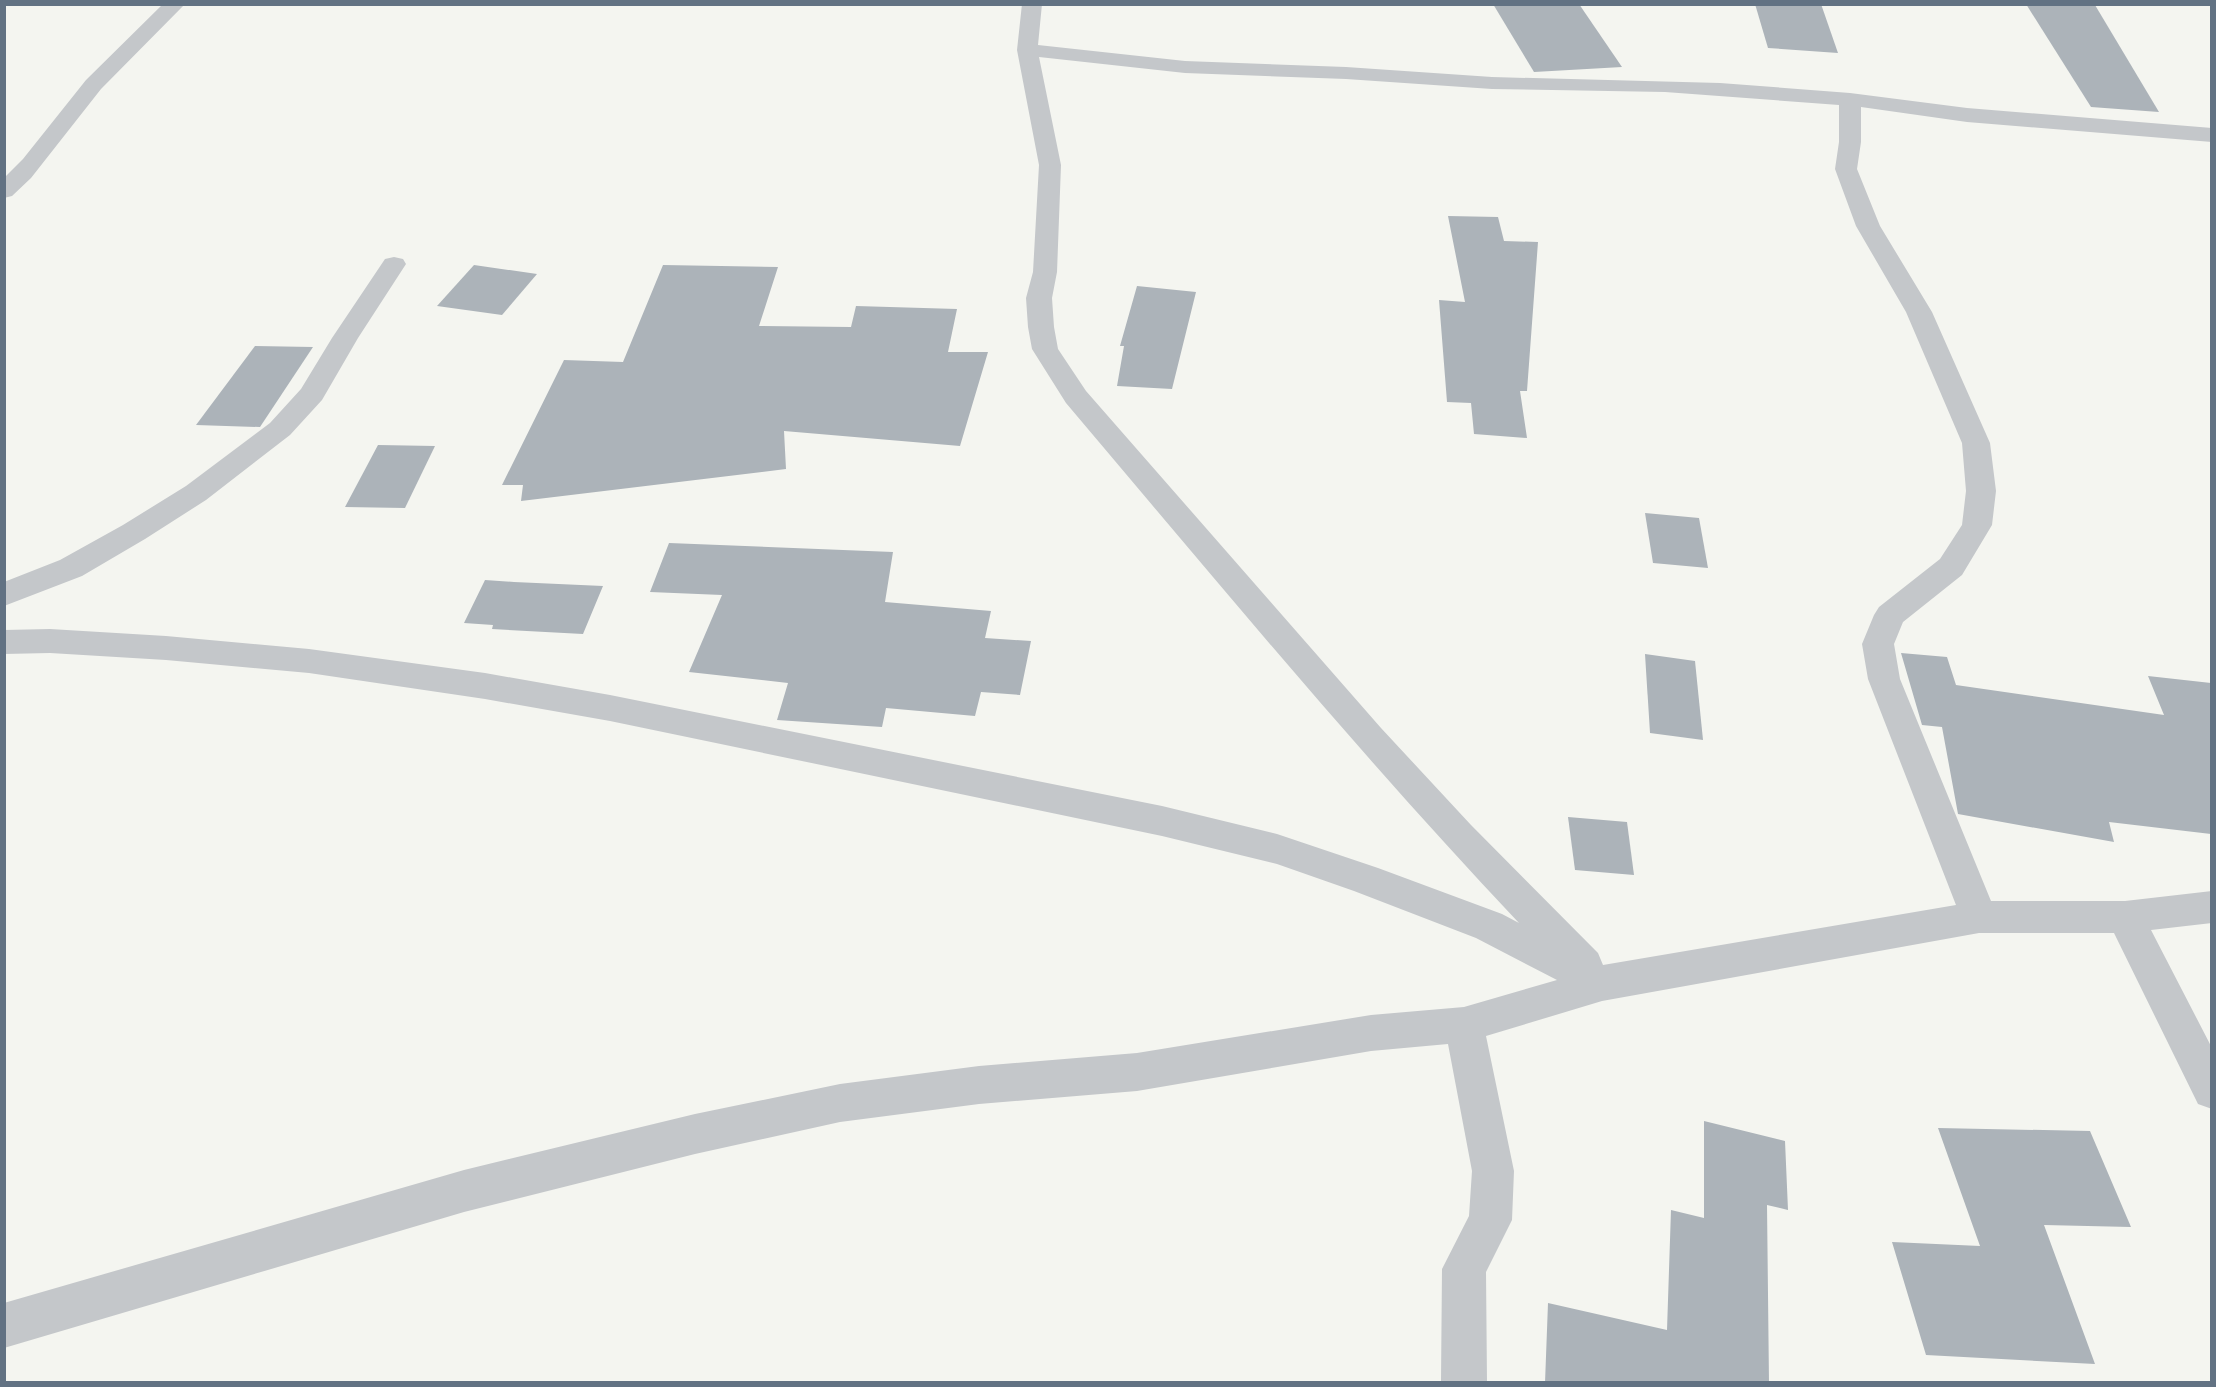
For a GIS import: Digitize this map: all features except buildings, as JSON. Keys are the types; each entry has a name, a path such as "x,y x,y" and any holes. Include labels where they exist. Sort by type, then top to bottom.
{"street":[{"path":"4,191 50,142 94,85 144,32 175,4"},
{"path":"1032,4 1027,50 1050,165 1044,272 1039,298 1045,349 1055,367 1076,397 1369,737 1458,835 1602,984"},
{"path":"1027,50 1185,67 1346,73 1503,84 1665,86 1850,99 1967,115 2211,135"},
{"path":"1850,99 1850,142 1846,169 1868,226 1919,312 1976,442 1981,491 1977,525 1951,567 1890,615 1878,644 1884,679 1979,917"},
{"path":"4,595 71,568 134,532 196,493 280,429 312,394 345,338 394,264"},
{"path":"4,642 50,641 309,661 484,686 610,708 1162,820 1278,849 1365,879 1489,926 1602,984"},
{"path":"4,1326 464,1191 695,1134 840,1103 979,1085 1137,1072 1371,1033 1464,1025 1602,984 1979,917 2125,917 2211,907"},
{"path":"2125,917 2211,1090"},
{"path":"1464,1025 1493,1171 1490,1220 1464,1269 1464,1383"}]}
